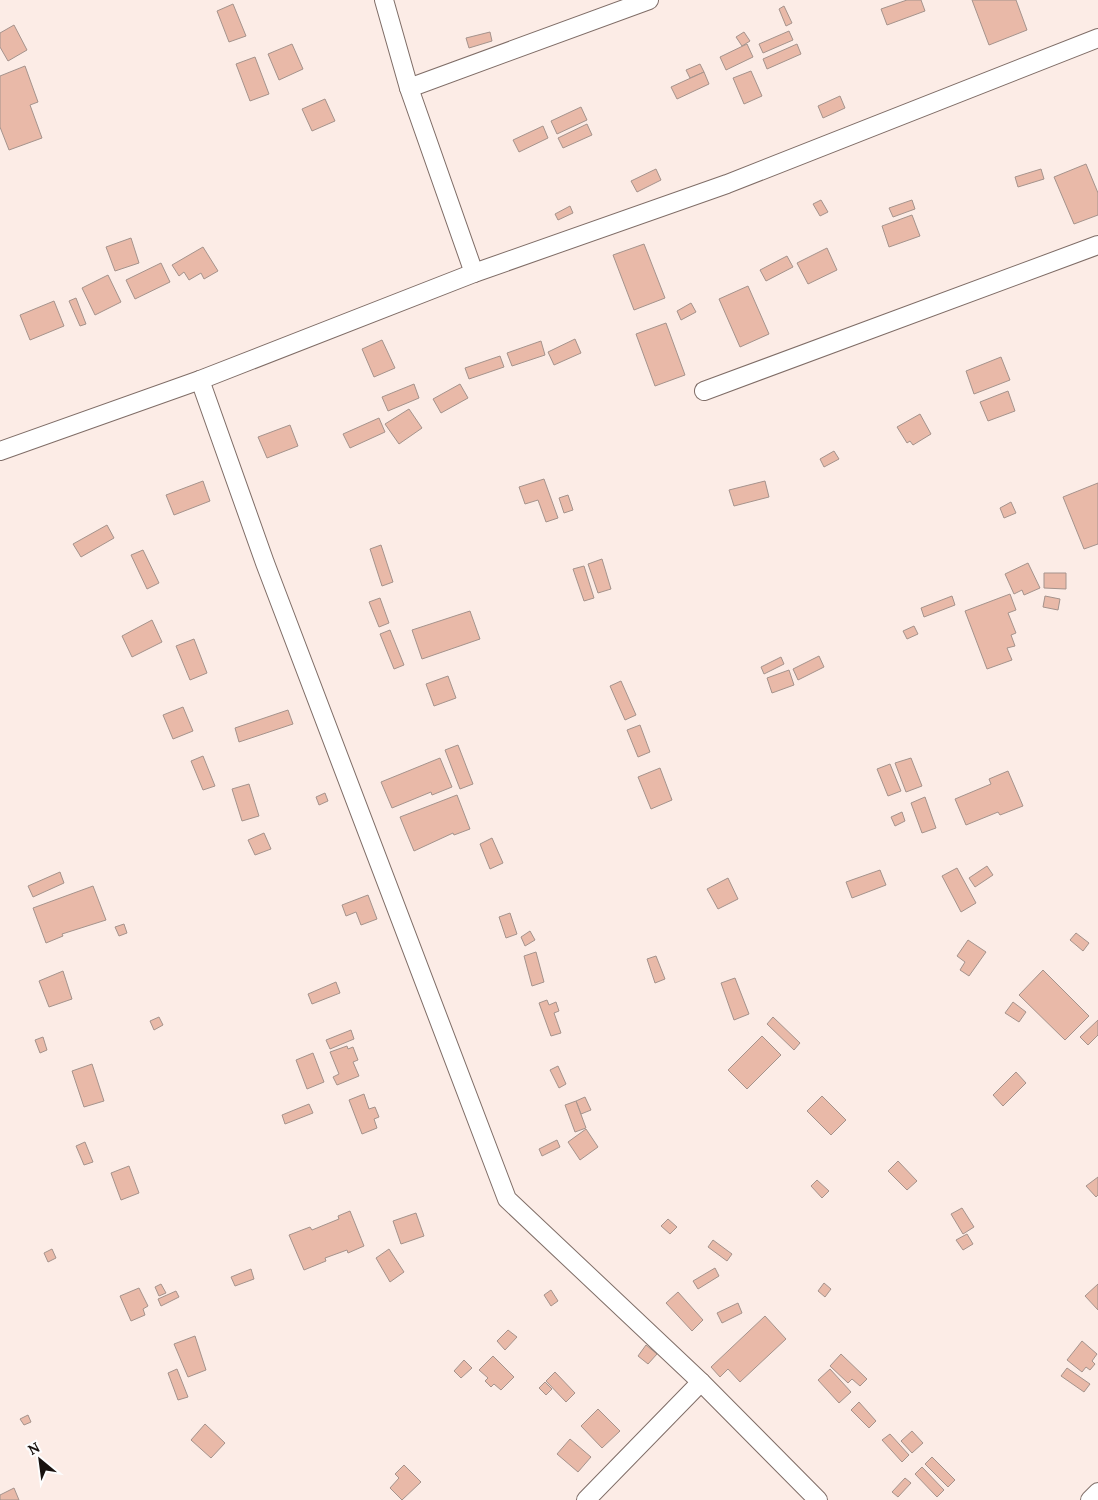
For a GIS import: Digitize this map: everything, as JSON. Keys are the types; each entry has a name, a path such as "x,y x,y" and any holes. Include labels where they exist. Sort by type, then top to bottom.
{"street":[{"path":"384,0 409,88 474,273"},
{"path":"409,88 648,0"},
{"path":"0,450 200,380 474,273 727,184 1098,38"},
{"path":"704,391 1098,245"},
{"path":"200,380 265,564 507,1199 701,1382 818,1500"},
{"path":"586,1500 701,1382"},
{"path":"1090,1500 1098,1492"}],"building":[{"path":"907,0 921,0 925,11 887,25 881,9"},
{"path":"972,0 1016,0 1027,30 989,45"},
{"path":"233,4 246,36 229,42 217,11"},
{"path":"784,6 792,23 786,26 779,9"},
{"path":"14,25 27,50 8,61 0,47 0,33"},
{"path":"789,31 793,40 763,53 759,44"},
{"path":"490,32 492,41 469,48 466,38"},
{"path":"744,32 750,41 742,46 736,37"},
{"path":"292,44 303,69 279,80 268,54"},
{"path":"747,44 753,57 726,70 720,57"},
{"path":"797,44 801,54 767,69 763,59"},
{"path":"255,57 269,94 250,101 236,64"},
{"path":"700,64 704,72 690,78 686,70"},
{"path":"25,66 38,102 30,105 42,138 9,150 0,127 0,76"},
{"path":"751,71 762,96 744,104 733,78"},
{"path":"704,72 709,84 677,99 671,87"},
{"path":"840,96 845,108 823,118 818,106"},
{"path":"325,99 335,121 312,131 302,109"},
{"path":"581,107 587,120 557,134 551,121"},
{"path":"587,124 592,135 563,148 558,138"},
{"path":"543,126 548,138 519,152 513,140"},
{"path":"1086,164 1098,193 1098,215 1074,224 1054,177"},
{"path":"656,169 661,180 637,192 631,181"},
{"path":"1041,169 1044,179 1018,187 1015,177"},
{"path":"821,200 828,212 820,216 813,204"},
{"path":"912,200 915,209 893,217 889,208"},
{"path":"570,206 573,213 558,220 555,214"},
{"path":"912,215 920,236 889,247 882,226"},
{"path":"131,238 139,263 115,271 106,247"},
{"path":"644,244 665,298 634,310 613,255"},
{"path":"203,247 218,271 204,279 201,273 189,280 184,272 179,276 172,265"},
{"path":"827,248 837,270 808,284 797,263"},
{"path":"787,256 793,267 766,281 760,270"},
{"path":"161,263 170,282 135,299 126,280"},
{"path":"108,275 121,302 95,315 82,288"},
{"path":"748,286 769,334 740,347 719,299"},
{"path":"76,298 86,324 80,326 69,301"},
{"path":"54,301 64,326 30,340 20,315"},
{"path":"691,303 696,312 681,320 677,311"},
{"path":"666,323 685,375 655,386 636,334"},
{"path":"575,339 581,353 554,365 548,352"},
{"path":"382,340 395,368 374,377 362,349"},
{"path":"541,341 545,355 512,366 507,353"},
{"path":"500,356 504,367 469,379 465,368"},
{"path":"1001,357 1010,380 974,394 966,371"},
{"path":"414,384 419,398 388,411 382,397"},
{"path":"460,384 468,398 441,413 433,399"},
{"path":"1008,391 1015,411 988,421 980,402"},
{"path":"409,409 422,428 399,444 385,424"},
{"path":"920,414 931,434 913,445 910,441 907,443 897,427"},
{"path":"379,418 385,432 350,448 343,434"},
{"path":"290,425 298,446 267,458 258,437"},
{"path":"834,451 839,459 824,467 820,459"},
{"path":"544,479 558,518 546,522 538,500 525,504 519,487"},
{"path":"203,481 210,501 174,515 166,495"},
{"path":"765,481 769,497 734,506 729,490"},
{"path":"1098,483 1098,544 1084,549 1063,497"},
{"path":"568,495 573,510 564,513 559,498"},
{"path":"1011,502 1016,513 1004,518 1000,508"},
{"path":"107,525 114,538 81,557 73,544"},
{"path":"381,545 393,582 382,586 370,549"},
{"path":"143,550 159,583 147,589 131,555"},
{"path":"602,559 611,589 598,593 588,564"},
{"path":"1028,563 1040,588 1024,595 1022,590 1014,594 1005,574"},
{"path":"584,566 594,598 584,601 573,569"},
{"path":"1044,573 1066,573 1066,589 1044,588"},
{"path":"1010,594 1016,610 1008,613 1016,633 1011,635 1015,646 1007,648 1012,660 987,669 965,611"},
{"path":"952,596 955,605 924,617 921,608"},
{"path":"1045,596 1060,599 1058,610 1043,607"},
{"path":"380,598 389,623 379,627 369,602"},
{"path":"470,611 480,639 422,659 412,630"},
{"path":"152,620 162,642 132,657 122,636"},
{"path":"914,626 918,634 907,639 903,631"},
{"path":"390,630 404,665 394,669 380,634"},
{"path":"194,639 207,673 190,680 176,646"},
{"path":"819,656 824,667 798,680 793,669"},
{"path":"781,657 784,664 764,674 761,667"},
{"path":"789,670 794,685 772,693 767,678"},
{"path":"448,676 456,698 434,706 426,684"},
{"path":"621,681 636,715 625,720 610,686"},
{"path":"183,707 193,731 173,739 163,715"},
{"path":"288,710 293,724 239,742 235,728"},
{"path":"640,725 650,752 638,757 627,730"},
{"path":"458,745 473,784 460,789 445,750"},
{"path":"203,756 215,786 203,790 191,761"},
{"path":"440,758 452,787 432,795 431,792 392,808 381,782"},
{"path":"911,758 922,786 906,792 895,763"},
{"path":"890,764 901,791 888,796 877,769"},
{"path":"660,768 672,800 651,809 638,777"},
{"path":"1008,771 1023,806 1000,815 998,812 966,825 955,799 991,784 989,779"},
{"path":"249,784 259,816 242,821 232,789"},
{"path":"325,793 328,801 319,805 316,797"},
{"path":"457,795 470,829 454,835 453,833 414,851 400,817"},
{"path":"925,797 936,828 922,833 911,803"},
{"path":"902,812 905,821 895,826 891,817"},
{"path":"264,833 271,849 255,855 248,840"},
{"path":"492,838 503,863 490,869 480,844"},
{"path":"987,866 993,875 975,887 969,878"},
{"path":"957,868 976,903 961,912 942,876"},
{"path":"880,870 886,885 852,898 846,882"},
{"path":"60,872 64,883 33,897 28,886"},
{"path":"728,878 738,899 718,909 707,889"},
{"path":"93,886 106,920 62,934 63,936 46,943 33,908"},
{"path":"368,895 377,919 361,925 356,912 346,916 342,905"},
{"path":"510,913 517,934 506,938 499,917"},
{"path":"124,924 127,933 119,936 115,927"},
{"path":"530,931 535,940 525,946 521,937"},
{"path":"1076,933 1089,943 1083,951 1070,940"},
{"path":"968,940 986,952 969,976 960,970 965,962 957,956"},
{"path":"536,952 544,982 532,986 524,956"},
{"path":"656,956 665,979 655,983 647,959"},
{"path":"1043,970 1089,1016 1065,1040 1019,995"},
{"path":"63,971 72,999 49,1007 39,981"},
{"path":"735,978 749,1014 734,1020 721,983"},
{"path":"336,982 340,993 312,1004 308,994"},
{"path":"547,1000 549,1005 556,1002 559,1011 554,1013 561,1033 551,1036 539,1003"},
{"path":"1013,1002 1026,1012 1019,1022 1005,1013"},
{"path":"159,1017 163,1025 154,1030 150,1021"},
{"path":"773,1017 800,1043 794,1050 767,1024"},
{"path":"1098,1020 1098,1035 1088,1045 1080,1037"},
{"path":"351,1030 354,1039 330,1049 326,1040"},
{"path":"762,1036 781,1055 747,1089 728,1070"},
{"path":"43,1037 47,1050 40,1053 35,1040"},
{"path":"347,1046 348,1049 353,1047 358,1060 353,1062 359,1076 337,1085 333,1077 339,1074 330,1052"},
{"path":"313,1053 324,1082 307,1089 296,1060"},
{"path":"92,1064 104,1101 84,1107 72,1071"},
{"path":"558,1066 566,1084 559,1088 550,1070"},
{"path":"1016,1072 1026,1083 1003,1106 993,1095"},
{"path":"364,1094 369,1109 375,1107 379,1117 374,1119 377,1128 362,1134 349,1100"},
{"path":"822,1096 846,1120 831,1135 807,1111"},
{"path":"585,1097 591,1110 581,1114 576,1101"},
{"path":"576,1101 586,1128 575,1132 565,1105"},
{"path":"309,1104 313,1113 285,1124 282,1115"},
{"path":"586,1129 598,1147 580,1160 568,1142"},
{"path":"557,1140 560,1147 542,1156 539,1149"},
{"path":"85,1142 93,1162 84,1165 76,1146"},
{"path":"898,1161 917,1181 907,1190 888,1171"},
{"path":"129,1166 139,1193 121,1200 111,1173"},
{"path":"1098,1177 1098,1195 1096,1197 1086,1186"},
{"path":"817,1180 829,1191 822,1198 811,1186"},
{"path":"962,1208 974,1227 963,1234 951,1214"},
{"path":"350,1211 364,1246 348,1253 347,1250 325,1258 326,1261 304,1270 289,1235 310,1227 312,1230 339,1219 338,1216"},
{"path":"416,1213 424,1236 401,1244 393,1221"},
{"path":"668,1219 677,1227 670,1234 661,1226"},
{"path":"967,1234 973,1244 963,1250 956,1240"},
{"path":"713,1240 732,1254 727,1261 708,1247"},
{"path":"52,1249 56,1258 48,1262 44,1253"},
{"path":"389,1249 404,1272 390,1282 376,1258"},
{"path":"715,1268 719,1276 698,1289 693,1281"},
{"path":"251,1269 254,1279 235,1286 231,1277"},
{"path":"824,1283 831,1289 825,1297 818,1291"},
{"path":"161,1284 166,1293 159,1296 155,1287"},
{"path":"1098,1284 1098,1310 1085,1296"},
{"path":"139,1288 148,1306 143,1309 145,1315 131,1321 120,1296"},
{"path":"551,1290 558,1301 551,1306 544,1295"},
{"path":"176,1291 179,1297 161,1306 158,1299"},
{"path":"678,1292 703,1320 692,1331 666,1303"},
{"path":"738,1303 742,1313 722,1323 717,1313"},
{"path":"765,1316 786,1339 740,1382 728,1369 720,1377 711,1367"},
{"path":"508,1330 517,1337 505,1350 497,1341"},
{"path":"195,1336 206,1370 188,1377 174,1344"},
{"path":"1082,1341 1097,1354 1092,1361 1095,1364 1090,1370 1086,1367 1082,1372 1067,1360"},
{"path":"646,1345 657,1354 648,1364 638,1356"},
{"path":"841,1354 867,1379 860,1386 852,1379 848,1383 830,1366"},
{"path":"493,1356 514,1377 501,1390 494,1384 491,1387 485,1381 488,1378 479,1370"},
{"path":"464,1360 472,1368 461,1378 454,1371"},
{"path":"1067,1368 1090,1384 1084,1392 1061,1376"},
{"path":"177,1369 188,1397 178,1400 168,1373"},
{"path":"830,1369 851,1392 839,1403 818,1380"},
{"path":"555,1372 575,1393 566,1402 546,1381"},
{"path":"545,1382 552,1389 546,1395 539,1388"},
{"path":"859,1402 876,1421 869,1428 851,1410"},
{"path":"598,1409 620,1431 602,1448 581,1426"},
{"path":"28,1415 31,1422 24,1425 20,1419"},
{"path":"205,1424 225,1443 211,1458 191,1440"},
{"path":"912,1431 923,1443 912,1453 901,1441"},
{"path":"890,1434 909,1455 902,1462 882,1440"},
{"path":"570,1439 591,1457 578,1472 557,1454"},
{"path":"932,1457 955,1480 948,1487 925,1464"},
{"path":"404,1465 421,1482 402,1500 390,1488 399,1478 395,1474"},
{"path":"922,1467 944,1490 937,1497 915,1474"},
{"path":"905,1478 911,1483 898,1497 892,1492"},
{"path":"14,1488 19,1500 0,1500 0,1495"}]}
